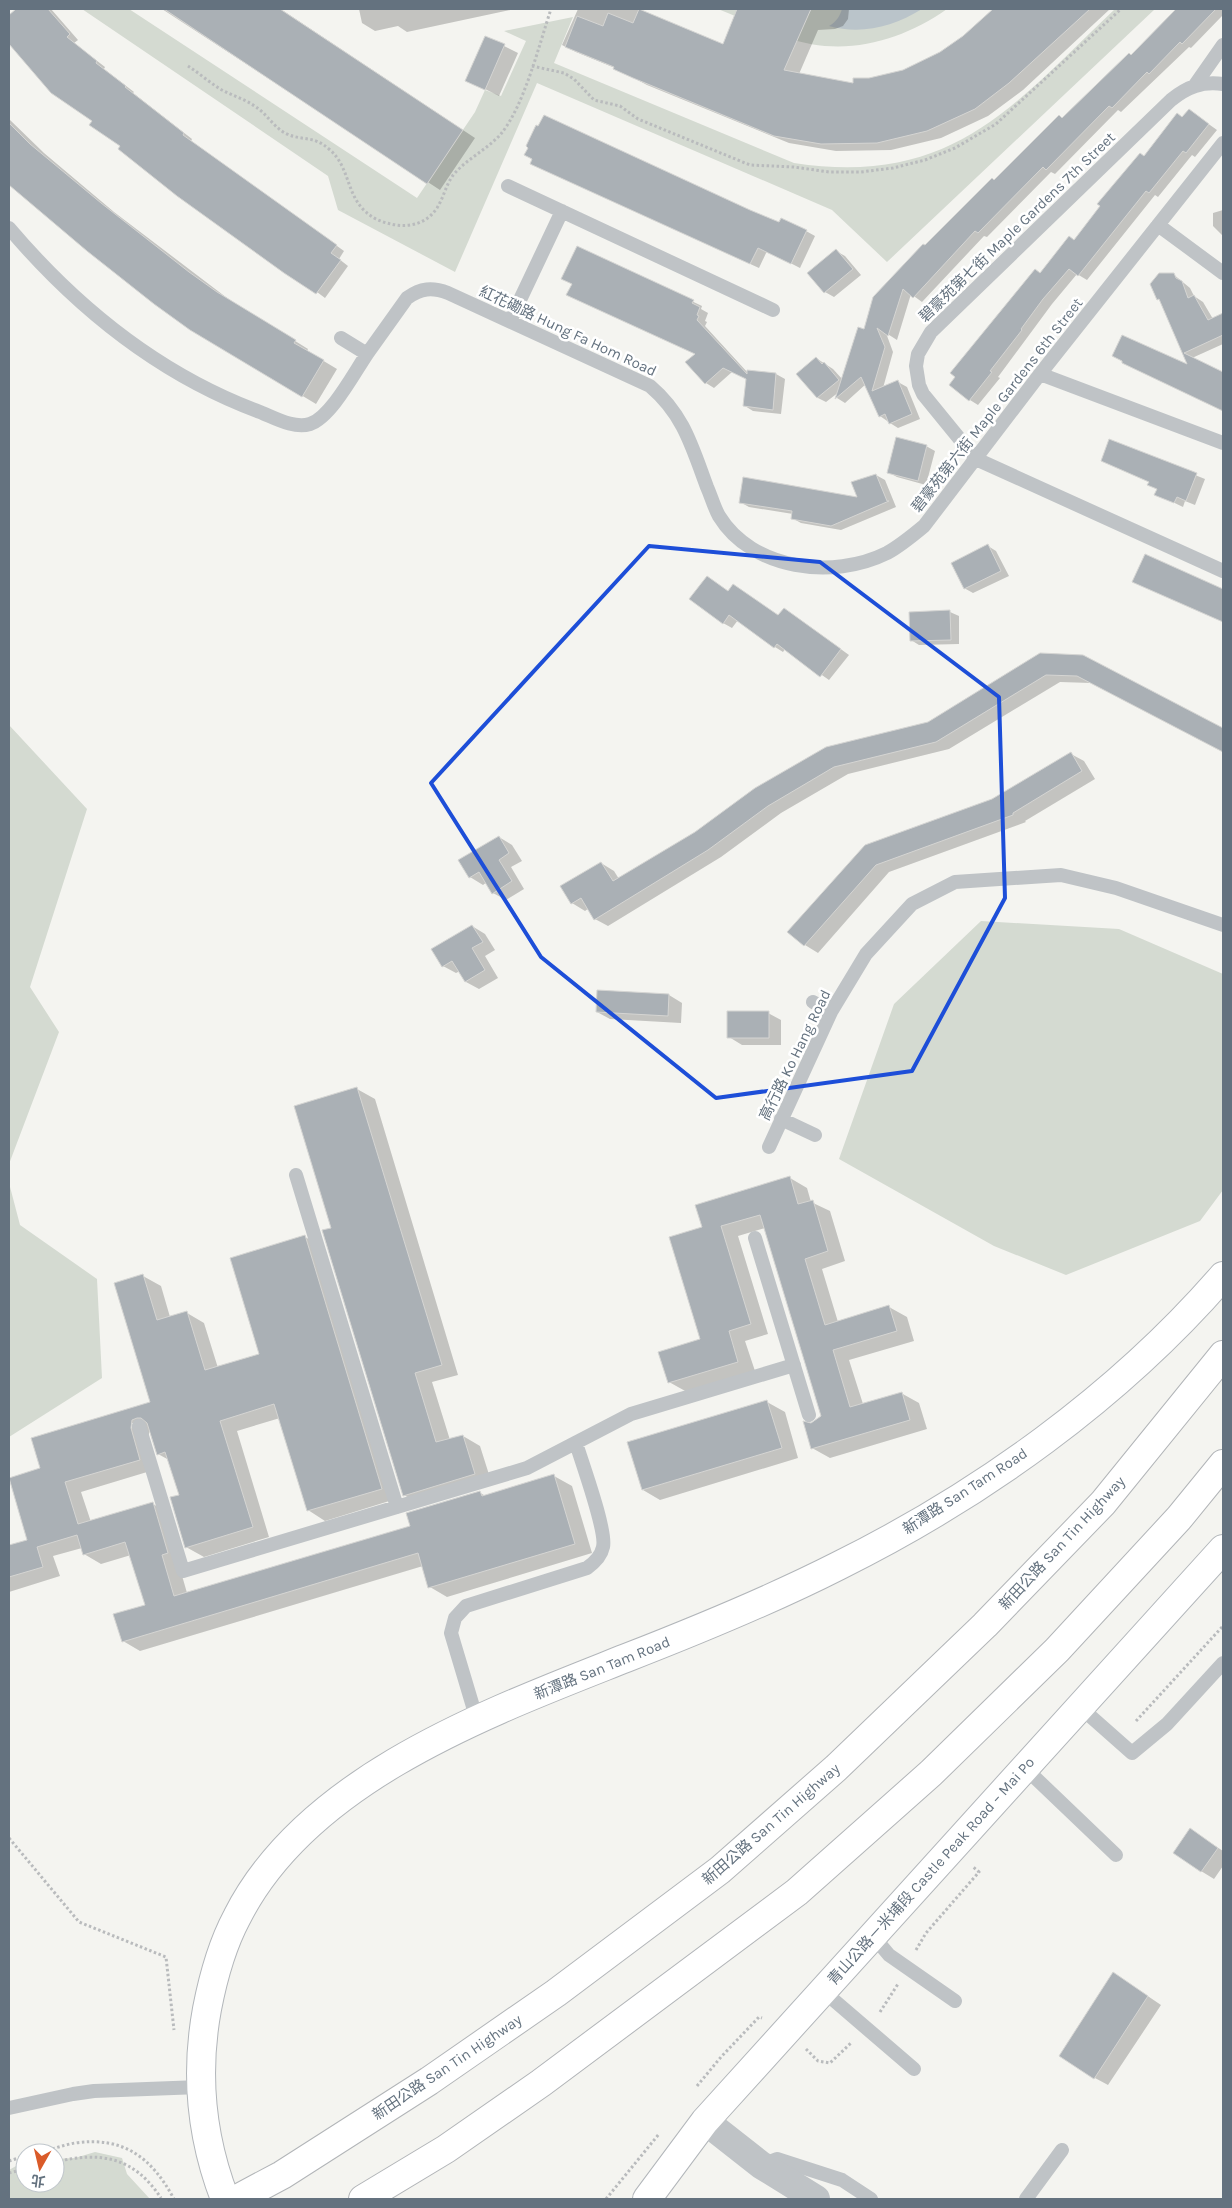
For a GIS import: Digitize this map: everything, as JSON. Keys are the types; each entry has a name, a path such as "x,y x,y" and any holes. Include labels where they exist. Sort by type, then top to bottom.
{"main road":[{"name":"新潭路 San Tam Road","path":"225,2199 208,2147 200,2087 203,2029 218,1966 237,1917 263,1876 304,1831 331,1806 419,1749 477,1720 548,1689 689,1634 793,1588 889,1540 1013,1462 1084,1408 1167,1335 1223,1276"},
{"name":"新田公路 San Tin Highway","path":"237,2199 282,2175 429,2081 556,1993 720,1870 836,1768 992,1618 1103,1503 1223,1355"},
{"path":"363,2199 446,2149 542,2083 797,1892 932,1773 1057,1650 1179,1518 1223,1464"},
{"name":"青山公路－米埔段 Castle Peak Road – Mai Po","path":"650,2198 705,2122 822,1990 1223,1549"}],"street":[{"path":"705,2122 761,2165 816,2199"}],"lane":[{"path":"1195,85 1223,45"},
{"name":"碧豪苑第七街 Maple Gardens 7th Street","path":"976,459 923,394 919,385 916,366 923,342 938,325 1171,100 1182,91 1195,85 1223,84"},
{"name":"碧豪苑第六街 Maple Gardens 6th Street","path":"718,514 734,535 753,548 774,558 796,565 819,568 842,567 864,562 893,549 924,526 1040,374 1223,144"},
{"path":"508,186 773,310"},
{"path":"510,321 562,211"},
{"path":"1158,225 1223,273"},
{"name":"紅花磡路 Hung Fa Hom Road","path":"9,228 49,273 85,307 148,355 217,394 292,424 309,425 325,415 407,298 427,288 448,293 638,379 660,395 669,404 683,426 718,514"},
{"path":"341,338 367,354"},
{"path":"1040,374 1223,443"},
{"path":"976,459 1223,571"},
{"name":"高行路 Ko Hang Road","path":"769,1147 830,1012 866,954 912,904 955,882 1061,875 1116,888 1223,926"},
{"path":"813,1002 830,1012"},
{"path":"781,1119 815,1135"},
{"path":"296,1175 397,1507"},
{"path":"755,1238 809,1415"},
{"path":"139,1426 183,1571 527,1468 630,1414 794,1366"},
{"path":"477,1720 451,1634 455,1618 466,1606 587,1568 600,1556 603,1547 602,1528 576,1443"},
{"path":"1080,1707 1132,1753 1167,1724 1223,1663"},
{"path":"1025,1768 1116,1856"},
{"path":"873,1936 888,1955 955,2001"},
{"path":"822,1990 914,2069"},
{"path":"9,2108 80,2093 200,2087"},
{"path":"1026,2199 1062,2150"},
{"path":"761,2165 777,2159 842,2180 871,2199"}],"path":[{"path":"188,66 222,90 255,106 286,134 311,138 329,149 342,167 350,190 364,211 375,218 399,226 421,222 430,216 438,206 454,174 501,134 512,116 532,66 551,9"},
{"path":"532,66 564,73 574,79 594,100 620,106 638,118 750,165 794,167 829,172 861,172 893,168 925,160 955,148 996,124 1121,9"},
{"path":"1138,1718 1223,1626"},
{"path":"9,1838 79,1922 166,1957 175,2032"},
{"path":"970,1864 979,1872"},
{"path":"65,2146 75,2143 106,2142 130,2151 148,2162 174,2199"},
{"path":"65,2160 98,2156 118,2161 136,2170 151,2184 161,2198"}],"highlighted area":[{"path":"649,546 820,562 999,697 1005,898 912,1071 716,1098 541,957 431,783"}],"shaded area":[{"path":"82,9 129,9 417,198 475,112 485,90 501,96 526,41 504,31 573,17 554,63 794,163 849,167 896,163 937,151 975,132 1010,107 1115,9 1155,9 887,262 832,210 537,83 455,272 338,210 328,176"},
{"path":"718,9 947,9 929,21 890,38 849,46 828,46 806,43 785,37"},
{"path":"842,9 922,9 900,21 877,28 853,30 829,26 834,23"},
{"path":"9,725 87,809 30,987 59,1032 9,1164"},
{"path":"981,921 1119,929 1223,974 1223,1190 1200,1221 1066,1275 994,1246 839,1159 894,1004"},
{"path":"9,1183 20,1225 97,1279 102,1378 9,1437"},
{"path":"95,2152 122,2158 127,2174 150,2199 9,2199 9,2170 15,2167 15,2193 65,2193 65,2158 75,2158"}],"building":[{"path":"16,9 48,9 70,34 67,37 125,87 184,133 183,135 337,245 331,253 341,260 316,294 177,196 118,149 120,146 89,125 92,121 51,93 9,44 9,15"},
{"path":"164,9 280,9 463,130 427,184"},
{"path":"639,9 723,44 737,9 811,9 784,70 853,83 853,78 869,78 903,70 940,52 963,36 993,9 1090,9 1009,83 975,109 927,131 877,143 821,144 774,136 633,78 613,69 614,67 565,47 577,16 603,26 608,13 633,23"},
{"path":"1176,9 1216,9 1182,44 1180,42 1149,74 1147,72 1112,108 1109,106 1046,170 1043,167 978,233 975,231 913,298 903,289 888,336 877,328 885,347 872,391 898,380 912,414 889,424 885,414 879,417 861,377 835,399 858,327 864,329 873,297 923,244 925,245 992,178 994,180 1059,115 1062,118 1129,53 1131,55"},
{"path":"485,36 505,44 485,90 465,81"},
{"path":"1189,109 1209,124 1186,153 1183,151 1149,193 1146,191 1078,276 1069,269 1043,299 990,371 992,372 969,401 949,385 955,377 950,373 1035,269 1040,273 1069,236 1074,240 1100,206 1097,204 1140,153 1144,156 1177,113 1182,117"},
{"path":"544,115 750,210 779,222 781,218 807,230 791,264 758,248 750,264 530,164 532,159 524,155 528,148 526,146 536,125 538,126"},
{"path":"9,123 30,144 101,203 189,272 217,292 296,340 294,343 324,360 302,397 190,330 154,304 87,251 9,185"},
{"path":"577,246 694,300 692,303 700,307 697,320 747,374 747,370 776,373 773,410 743,406 746,379 723,368 705,384 685,362 695,354 566,295 572,284 561,279"},
{"path":"836,249 853,269 824,293 807,273"},
{"path":"1159,273 1174,273 1176,278 1182,281 1188,298 1194,295 1208,320 1223,313 1223,335 1184,353 1223,372 1223,411 1122,363 1122,361 1112,356 1122,335 1187,364 1159,299 1157,300 1150,284"},
{"path":"816,357 822,364 824,362 839,380 817,398 796,374"},
{"path":"896,437 927,445 918,481 887,473"},
{"path":"1109,439 1197,473 1186,501 1177,497 1174,503 1154,495 1157,489 1147,485 1149,482 1101,461"},
{"path":"876,474 887,501 889,501 831,526 791,519 792,511 739,503 743,477 857,497 851,482"},
{"path":"988,544 1001,571 964,589 951,563"},
{"path":"1145,554 1223,589 1223,622 1132,582"},
{"path":"707,576 728,591 733,584 778,615 784,608 841,649 820,677 777,644 774,648 729,615 723,624 689,599"},
{"path":"950,610 951,640 910,641 909,612"},
{"path":"1040,653 1083,655 1223,728 1223,752 1077,676 1046,675 936,742 834,767 768,806 708,850 594,920 581,898 571,904 560,886 601,862 613,881 695,832 755,788 826,747 928,722"},
{"path":"1071,752 1082,771 1013,813 1013,815 876,865 804,946 787,932 865,845 992,799"},
{"path":"499,836 509,853 499,860 512,881 492,894 479,872 469,878 458,860"},
{"path":"472,925 483,942 472,948 485,970 465,982 452,961 442,967 431,949"},
{"path":"597,990 669,994 668,1016 596,1012"},
{"path":"727,1011 769,1011 769,1038 727,1038"},
{"path":"357,1087 442,1365 415,1373 436,1442 463,1435 475,1474 403,1496 322,1230 331,1228 294,1106"},
{"path":"790,1176 798,1204 813,1200 828,1251 805,1259 825,1325 889,1305 897,1331 833,1350 850,1407 902,1392 910,1420 811,1449 803,1421 811,1423 821,1416 760,1215 721,1226 751,1324 729,1331 738,1362 668,1383 658,1352 700,1339 669,1237 702,1227 695,1205"},
{"path":"305,1235 382,1489 307,1511 274,1404 220,1421 253,1527 185,1548 170,1497 179,1495 165,1452 157,1455 147,1423 141,1418 137,1418 132,1420 131,1428 140,1460 65,1482 78,1524 153,1502 168,1553 162,1555 174,1596 410,1526 406,1513 480,1491 482,1496 554,1474 575,1544 428,1588 418,1553 122,1642 113,1614 145,1605 125,1542 83,1555 77,1535 37,1547 43,1567 9,1577 9,1545 27,1540 9,1478 40,1468 31,1438 150,1402 114,1283 143,1274 157,1320 187,1311 205,1370 259,1354 230,1258"},
{"path":"767,1400 782,1448 642,1490 627,1442"},
{"path":"1190,1828 1218,1848 1201,1872 1173,1853"},
{"path":"1113,1972 1148,1996 1094,2079 1059,2056"}]}
